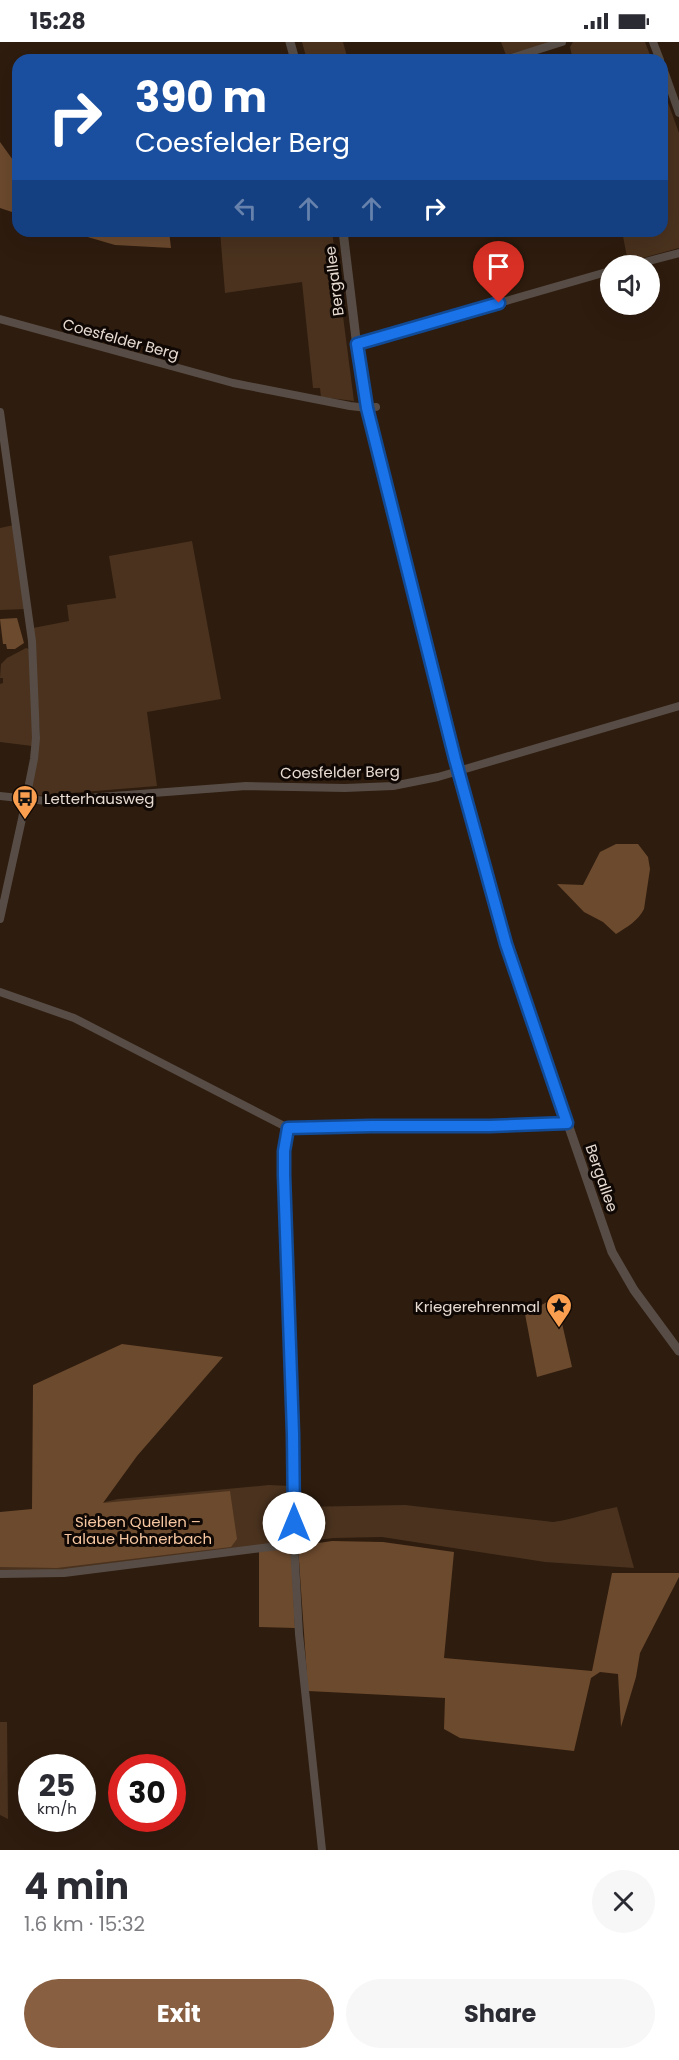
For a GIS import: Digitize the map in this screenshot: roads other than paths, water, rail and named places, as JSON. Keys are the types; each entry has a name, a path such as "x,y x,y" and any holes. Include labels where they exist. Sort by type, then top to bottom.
{"street":[{"path":"524,54 562,42"},
{"path":"668,82 679,113"},
{"name":"Bergallee","path":"344,237 371,408 458,771 506,944 602,1226 616,1260 634,1290 679,1351"},
{"path":"660,258 679,253"},
{"path":"362,344 600,274"},
{"name":"Coesfelder Berg","path":"0,319 233,383 371,408"},
{"path":"0,412 33,641 36,738 26,800 0,919"},
{"name":"Coesfelder Berg","path":"0,796 46,801 246,786 382,787 413,783 679,706"},
{"path":"0,992 74,1018 288,1128 567,1123"},
{"path":"288,1128 284,1167 293,1434 294,1544 299,1634 322,1850"},
{"path":"0,1574 64,1573 294,1544"}],"place":[{"name":"Letterhausweg","path":"25,821"},
{"name":"Kriegerehrenmal","path":"559,1329"}],"park label":[{"name":"Sieben Quellen – Talaue Hohnerbach","path":"138,1530"}]}
